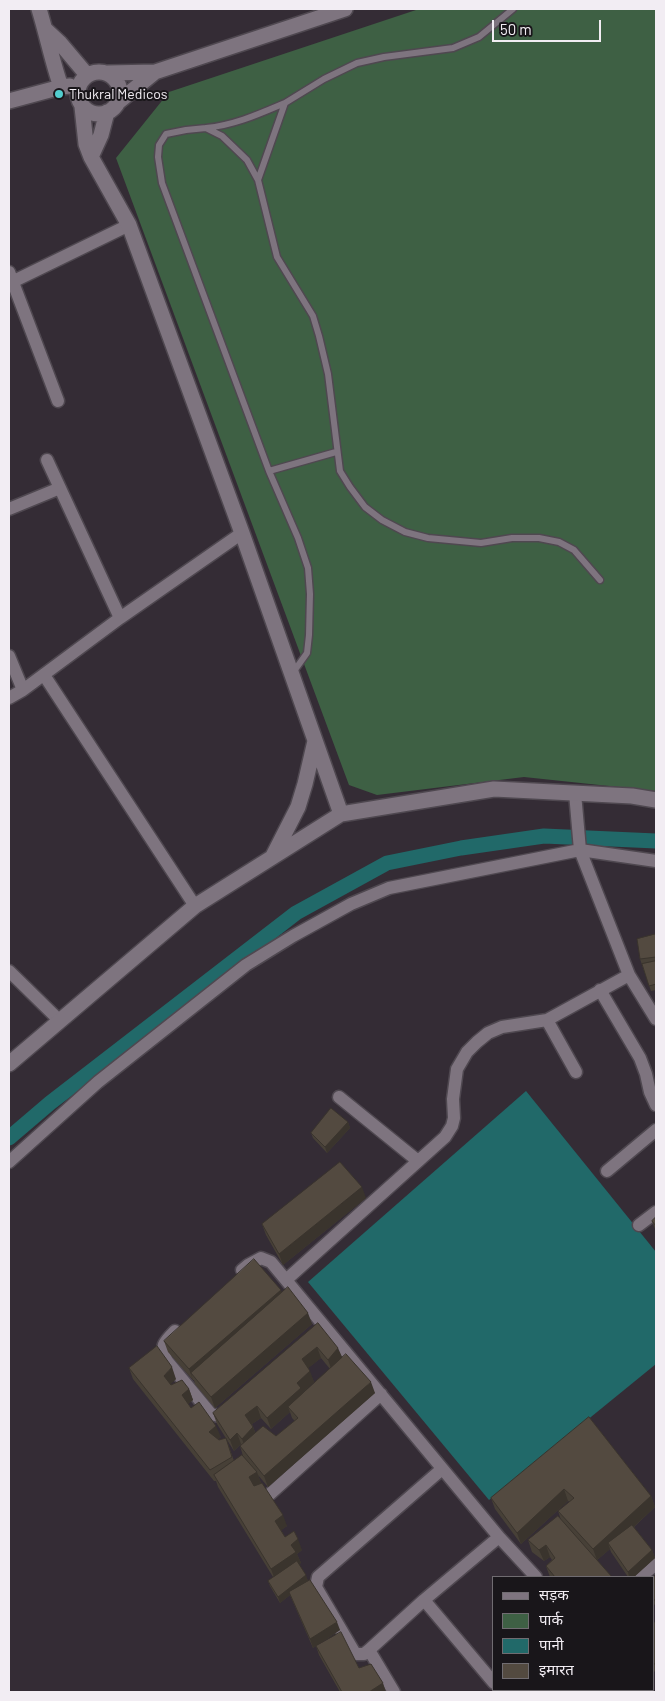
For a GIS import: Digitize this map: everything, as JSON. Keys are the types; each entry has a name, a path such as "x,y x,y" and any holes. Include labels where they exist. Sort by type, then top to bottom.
{"street":[{"path":"39,9 60,87"},
{"path":"9,101 82,80 94,72 155,72 345,9"},
{"path":"46,30 60,43 82,80 78,100 82,107 86,144 91,157 129,225 242,533 341,814"},
{"path":"82,107 94,114 112,108 155,72"},
{"path":"91,157 120,90 114,78 108,73"},
{"path":"58,401 11,277 129,225"},
{"path":"47,460 120,618"},
{"path":"9,509 60,488"},
{"path":"9,698 23,690 120,618 242,533"},
{"path":"9,656 23,690"},
{"path":"44,675 195,906"},
{"path":"272,857 298,807 315,740"},
{"path":"9,1064 195,906 341,814 494,789 632,796 656,800"},
{"path":"575,793 580,846 629,975 656,1019"},
{"path":"9,1162 113,1070 246,965 351,904 388,888 580,846 610,856 656,861"},
{"path":"9,971 60,1020"},
{"path":"286,1280 445,1137 452,1126 454,1118 453,1100 457,1069 467,1052 488,1033 502,1028 547,1020 629,975"},
{"path":"600,990 640,1058 656,1105"},
{"path":"547,1020 576,1072"},
{"path":"339,1097 418,1160"},
{"path":"607,1171 656,1130"},
{"path":"639,1226 656,1212"},
{"path":"234,1278 248,1265 260,1258 271,1262 318,1326 380,1394 499,1537 535,1576"},
{"path":"183,1324 169,1337 162,1348 162,1353 167,1361 211,1414 219,1416 224,1414 238,1401"},
{"path":"270,1494 380,1394"},
{"path":"442,1469 318,1577 316,1587 352,1650 356,1654 361,1655 369,1650 424,1600 499,1537"},
{"path":"641,1576 656,1564"},
{"path":"424,1600 492,1681"},
{"path":"369,1650 394,1692"}],"lane":[{"path":"292,675 306,653 309,635 310,594 308,568 298,538 269,471 162,183 158,157 159,145 166,134 222,127 242,121 285,103 324,79 356,63 384,56 454,48 479,37 513,9"},
{"path":"258,180 285,103"},
{"path":"206,128 222,136 247,160 258,180 277,257 313,316 319,336 328,374 336,452 340,471 365,508 382,520 405,532 428,538 481,543 512,538 538,538 558,542 574,550 600,580"},
{"path":"269,471 336,452"}],"green space":[{"path":"419,9 656,9 656,791 524,777 377,795 349,785 116,158 169,92"}],"water":[{"path":"526,1091 656,1252 656,1364 489,1500 308,1282"}],"building":[{"path":"656,934 656,957 640,959 637,939"},
{"path":"656,961 656,984 649,986 642,964"},
{"path":"331,1108 348,1122 325,1147 311,1133"},
{"path":"340,1162 362,1187 279,1254 262,1224"},
{"path":"656,1217 656,1226 652,1221"},
{"path":"254,1259 281,1290 189,1369 164,1341"},
{"path":"288,1287 308,1313 211,1397 191,1373"},
{"path":"318,1323 338,1348 328,1360 317,1347 302,1359 310,1371 297,1383 301,1388 267,1418 257,1406 245,1415 253,1427 242,1439 237,1433 230,1440 213,1413"},
{"path":"157,1346 172,1367 164,1376 171,1385 182,1380 189,1389 182,1395 191,1408 199,1402 216,1426 209,1432 219,1440 226,1438 232,1457 210,1470 129,1368"},
{"path":"346,1354 371,1382 264,1476 240,1446 263,1426 276,1436 298,1418 288,1407"},
{"path":"589,1417 651,1496 593,1549 558,1511 574,1498 564,1489 517,1533 491,1498"},
{"path":"242,1455 257,1472 249,1477 254,1486 262,1483 283,1515 275,1521 285,1537 294,1531 298,1539 291,1545 296,1552 271,1569 214,1475"},
{"path":"558,1516 611,1576 554,1576 546,1566 555,1558 546,1545 539,1550 528,1540"},
{"path":"632,1525 652,1550 628,1572 608,1543"},
{"path":"297,1561 306,1575 278,1597 268,1581"},
{"path":"656,1575 656,1602 655,1600"},
{"path":"310,1580 337,1622 310,1639 289,1592"},
{"path":"656,1621 656,1666 655,1664"},
{"path":"341,1632 359,1668 371,1664 383,1683 369,1692 342,1692 316,1646"},
{"path":"602,1691 604,1692 558,1692"}],"waterway":[{"path":"9,1138 50,1103 296,913 387,863 461,848 544,836 656,841"}],"place":[{"name":"Thukral Medicos","path":"59,94"}]}
